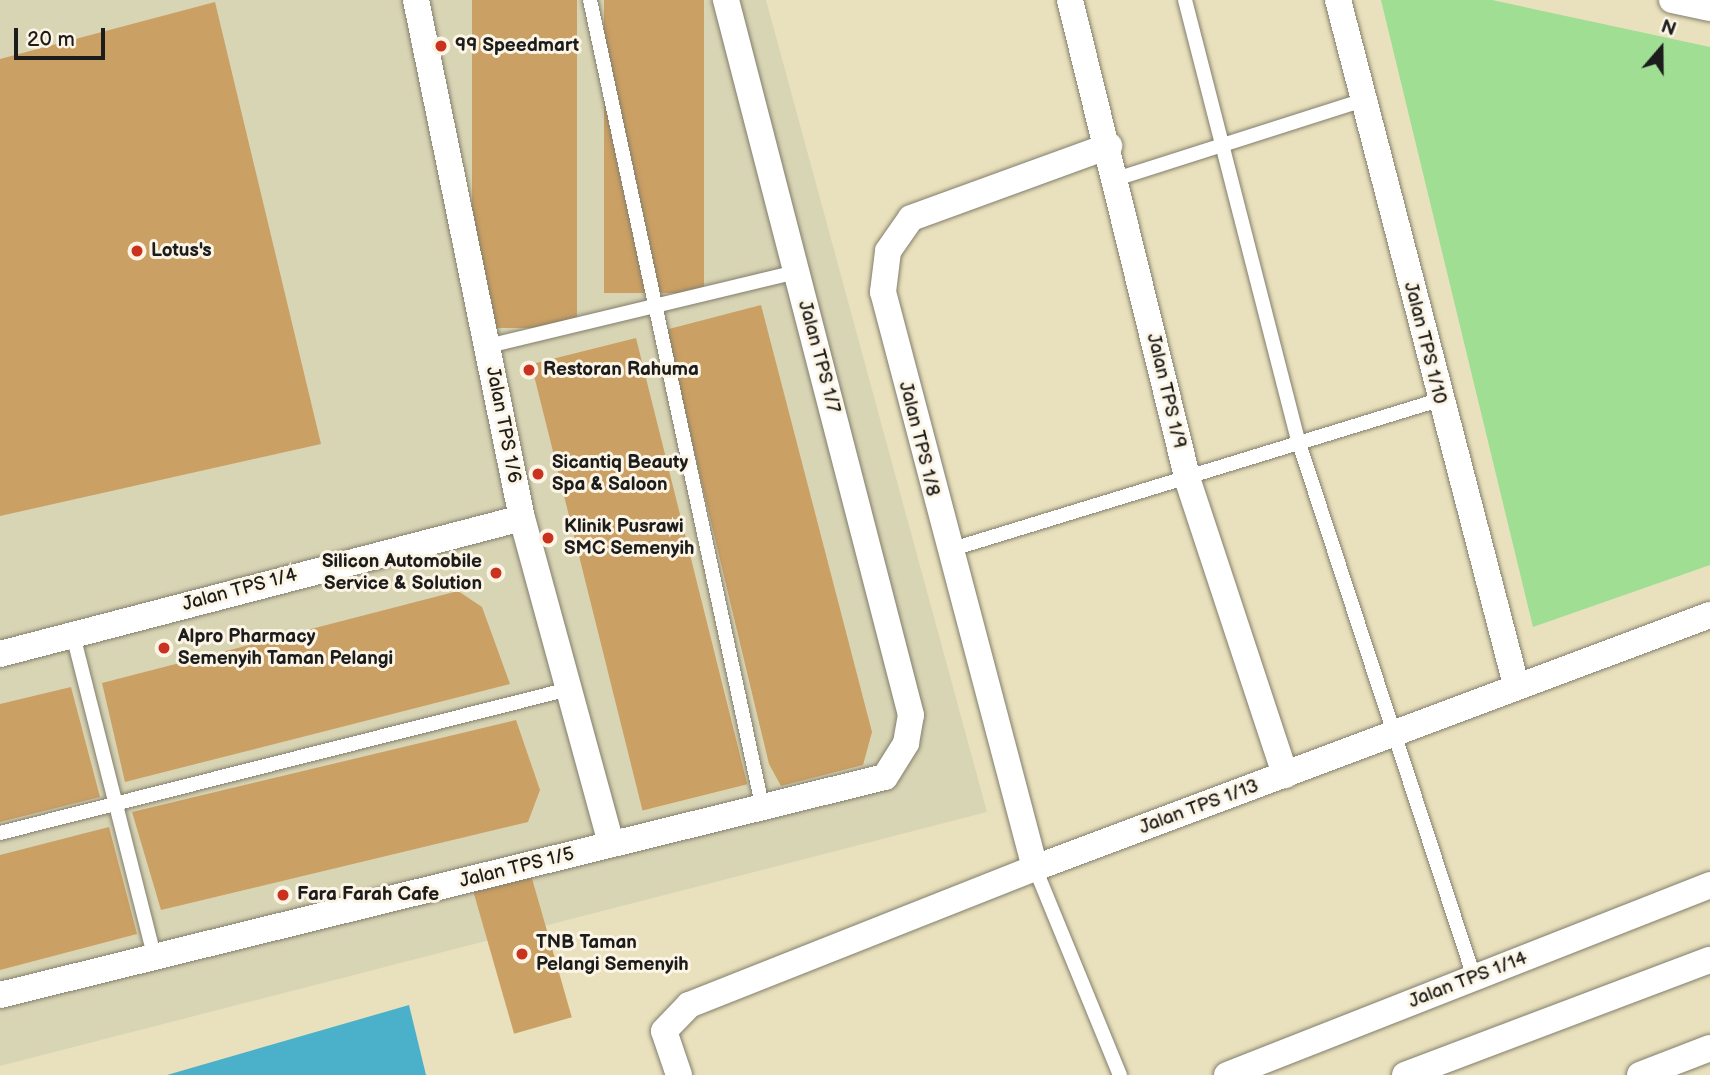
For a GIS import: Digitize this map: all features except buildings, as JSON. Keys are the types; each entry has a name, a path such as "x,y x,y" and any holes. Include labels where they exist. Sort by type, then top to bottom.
{"street":[{"name":"Jalan TPS 1/6","path":"416,0 522,518 611,844"},
{"name":"Jalan TPS 1/7","path":"726,0 911,715"},
{"name":"Jalan TPS 1/9","path":"1070,0 1109,146 1187,478 1285,775"},
{"name":"Jalan TPS 1/10","path":"1338,0 1439,400 1516,685"},
{"path":"1672,0 1710,8"},
{"name":"Jalan TPS 1/8","path":"1035,868 946,551 883,292 888,251 911,218 1109,146"},
{"name":"Jalan TPS 1/4","path":"0,654 522,518"},
{"name":"Jalan TPS 1/13","path":"679,1075 664,1031 689,1004 1035,868 1395,735 1516,685 1710,615"},
{"name":"Jalan TPS 1/5","path":"0,995 611,844 763,810 885,777 906,743 911,715"},
{"name":"Jalan TPS 1/14","path":"1227,1075 1710,885"},
{"path":"1405,1075 1710,960"},
{"path":"1640,1075 1710,1048"}],"lane":[{"path":"590,0 763,810"},
{"path":"1185,0 1299,443 1474,977"},
{"path":"1116,179 1363,100"},
{"path":"488,346 654,309 797,272"},
{"path":"946,551 1439,400"},
{"path":"73,635 155,958"},
{"path":"0,834 569,689"},
{"path":"1035,868 1120,1075"}],"shaded area":[{"path":"0,0 766,0 987,812 0,1066"}],"green space":[{"path":"1381,0 1492,0 1710,47 1710,565 1533,627"}],"water":[{"path":"409,1005 426,1075 167,1075"}],"place":[{"name":"99 Speedmart","path":"441,46"},
{"name":"Lotus's","path":"137,251"},
{"name":"Restoran Rahuma","path":"529,370"},
{"name":"Sicantiq Beauty Spa & Saloon","path":"538,474"},
{"name":"Klinik Pusrawi SMC Semenyih","path":"548,538"},
{"name":"Silicon Automobile Service & Solution","path":"496,573"},
{"name":"Alpro Pharmacy Semenyih Taman Pelangi","path":"164,648"},
{"name":"Fara Farah Cafe","path":"283,895"},
{"name":"TNB Taman Pelangi Semenyih","path":"522,954"}]}
